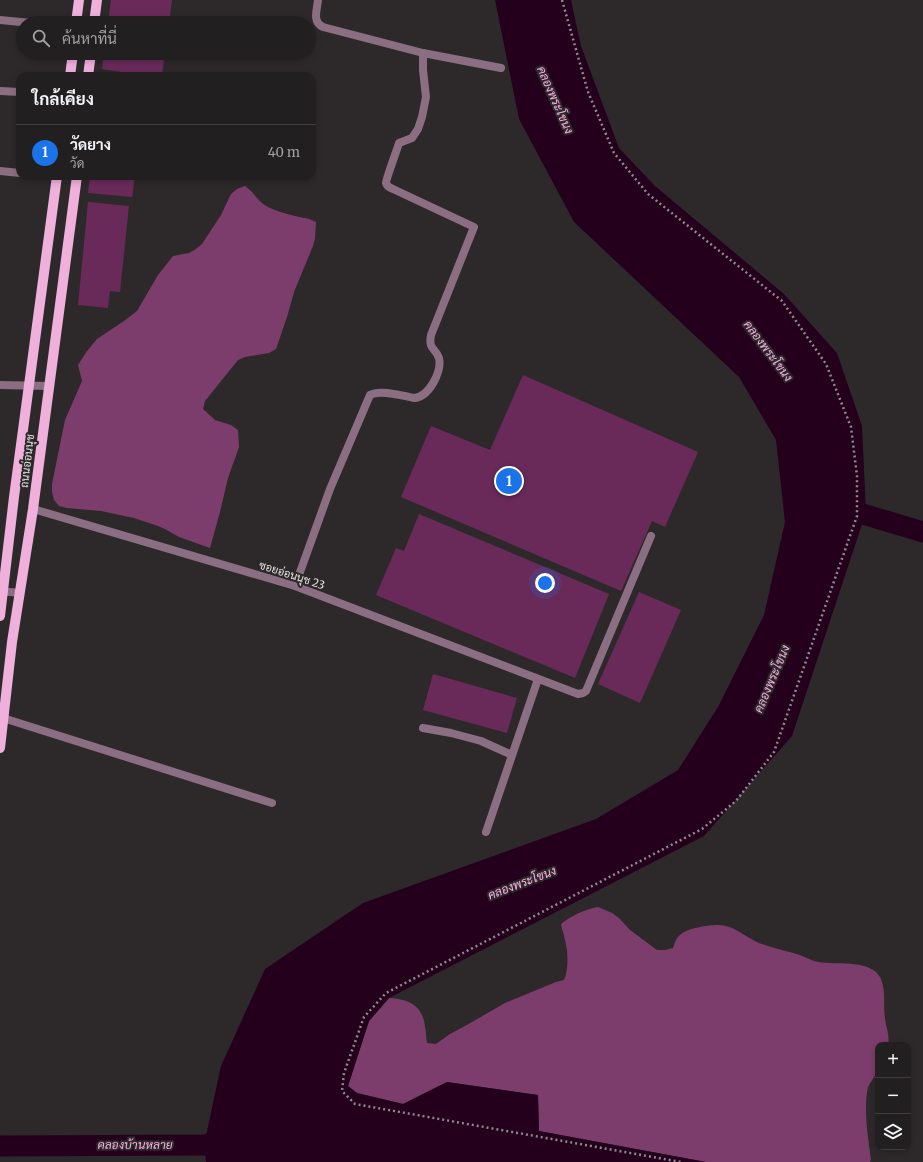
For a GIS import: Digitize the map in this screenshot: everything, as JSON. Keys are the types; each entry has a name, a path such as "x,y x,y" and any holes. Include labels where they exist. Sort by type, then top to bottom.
{"main road":[{"path":"77,16 79,0"},
{"path":"95,16 97,0"},
{"path":"71,72 72,60"},
{"path":"89,72 90,60"},
{"name":"ถนนอ่อนนุช","path":"0,616 1,591 56,180"},
{"name":"ถนนอ่อนนุช","path":"0,748 12,642 33,509 76,180"}],"street":[{"path":"318,0 316,20 319,25 423,53 501,68"},
{"path":"0,20 16,22"},
{"path":"294,586 330,489 370,395 380,393 414,398 423,396 432,385 438,369 439,359 430,344 431,335 474,226 390,188 387,184 386,180 399,143 412,138 418,129 422,117 426,97 423,53"},
{"path":"0,91 16,92"},
{"path":"0,171 16,173"},
{"path":"0,385 49,386"},
{"name":"ซอยอ่อนนุช 23","path":"33,509 294,586 578,694 586,691 651,536"},
{"path":"1,591 20,593"},
{"path":"486,832 538,680"},
{"path":"3,718 272,803"},
{"path":"423,728 451,733 481,741 512,755"}],"path":[{"path":"562,0 588,92 614,153 648,194 782,301 826,364 851,427 857,476 857,516 774,752 736,801 702,829 386,993 364,1017 344,1073 342,1091 355,1104 681,1162"}],"shaded area":[{"path":"245,186 268,207 316,222 315,238 294,292 276,349 269,353 245,357 238,360 205,401 203,409 215,420 231,425 238,430 239,447 228,478 210,548 179,537 158,526 134,518 101,511 59,506 54,500 52,484 65,420 82,381 78,365 97,339 137,311 158,275 173,256 189,253 202,244 221,215 231,194 237,189"},
{"path":"598,907 612,913 630,930 657,950 673,948 679,936 688,930 698,927 718,925 734,929 759,943 800,955 814,961 854,964 869,968 876,972 883,984 884,1013 888,1042 875,1042 875,1076 867,1092 866,1118 870,1162 706,1162 539,1131 538,1095 447,1082 403,1104 357,1093 348,1086 369,1021 389,998 408,1002 418,1008 424,1019 427,1043 436,1044 450,1034 505,1003 564,980 567,971 567,955 561,924 578,913"}],"water":[{"name":"คลองพระโขนง","path":"495,0 571,0 581,46 619,148 655,186 784,294 837,353 862,426 866,512 792,736 704,836 389,998 369,1021 348,1086 357,1093 403,1104 447,1082 538,1095 539,1131 706,1162 206,1162 204,1145 221,1066 265,969 363,903 596,819 678,770 718,707 764,615 785,522 776,440 739,377 574,222 519,119"}],"building":[{"path":"111,0 172,0 170,16 109,16"},
{"path":"103,60 164,60 163,72 122,72 102,69"},
{"path":"90,180 134,180 132,197 88,193"},
{"path":"88,202 129,206 120,292 110,291 108,308 78,305"},
{"path":"523,375 698,452 665,527 652,521 621,591 401,497 431,426 490,450"},
{"path":"419,514 609,594 575,678 376,595 396,548 404,551"},
{"path":"639,592 681,610 640,703 598,684"},
{"path":"433,674 517,698 507,733 423,710"}],"waterway":[{"path":"839,507 923,532"},
{"name":"คลองบ้านหลาย","path":"0,1146 204,1145 233,1139"}],"place":[{"name":"วัดยาง","path":"509,481"}]}
